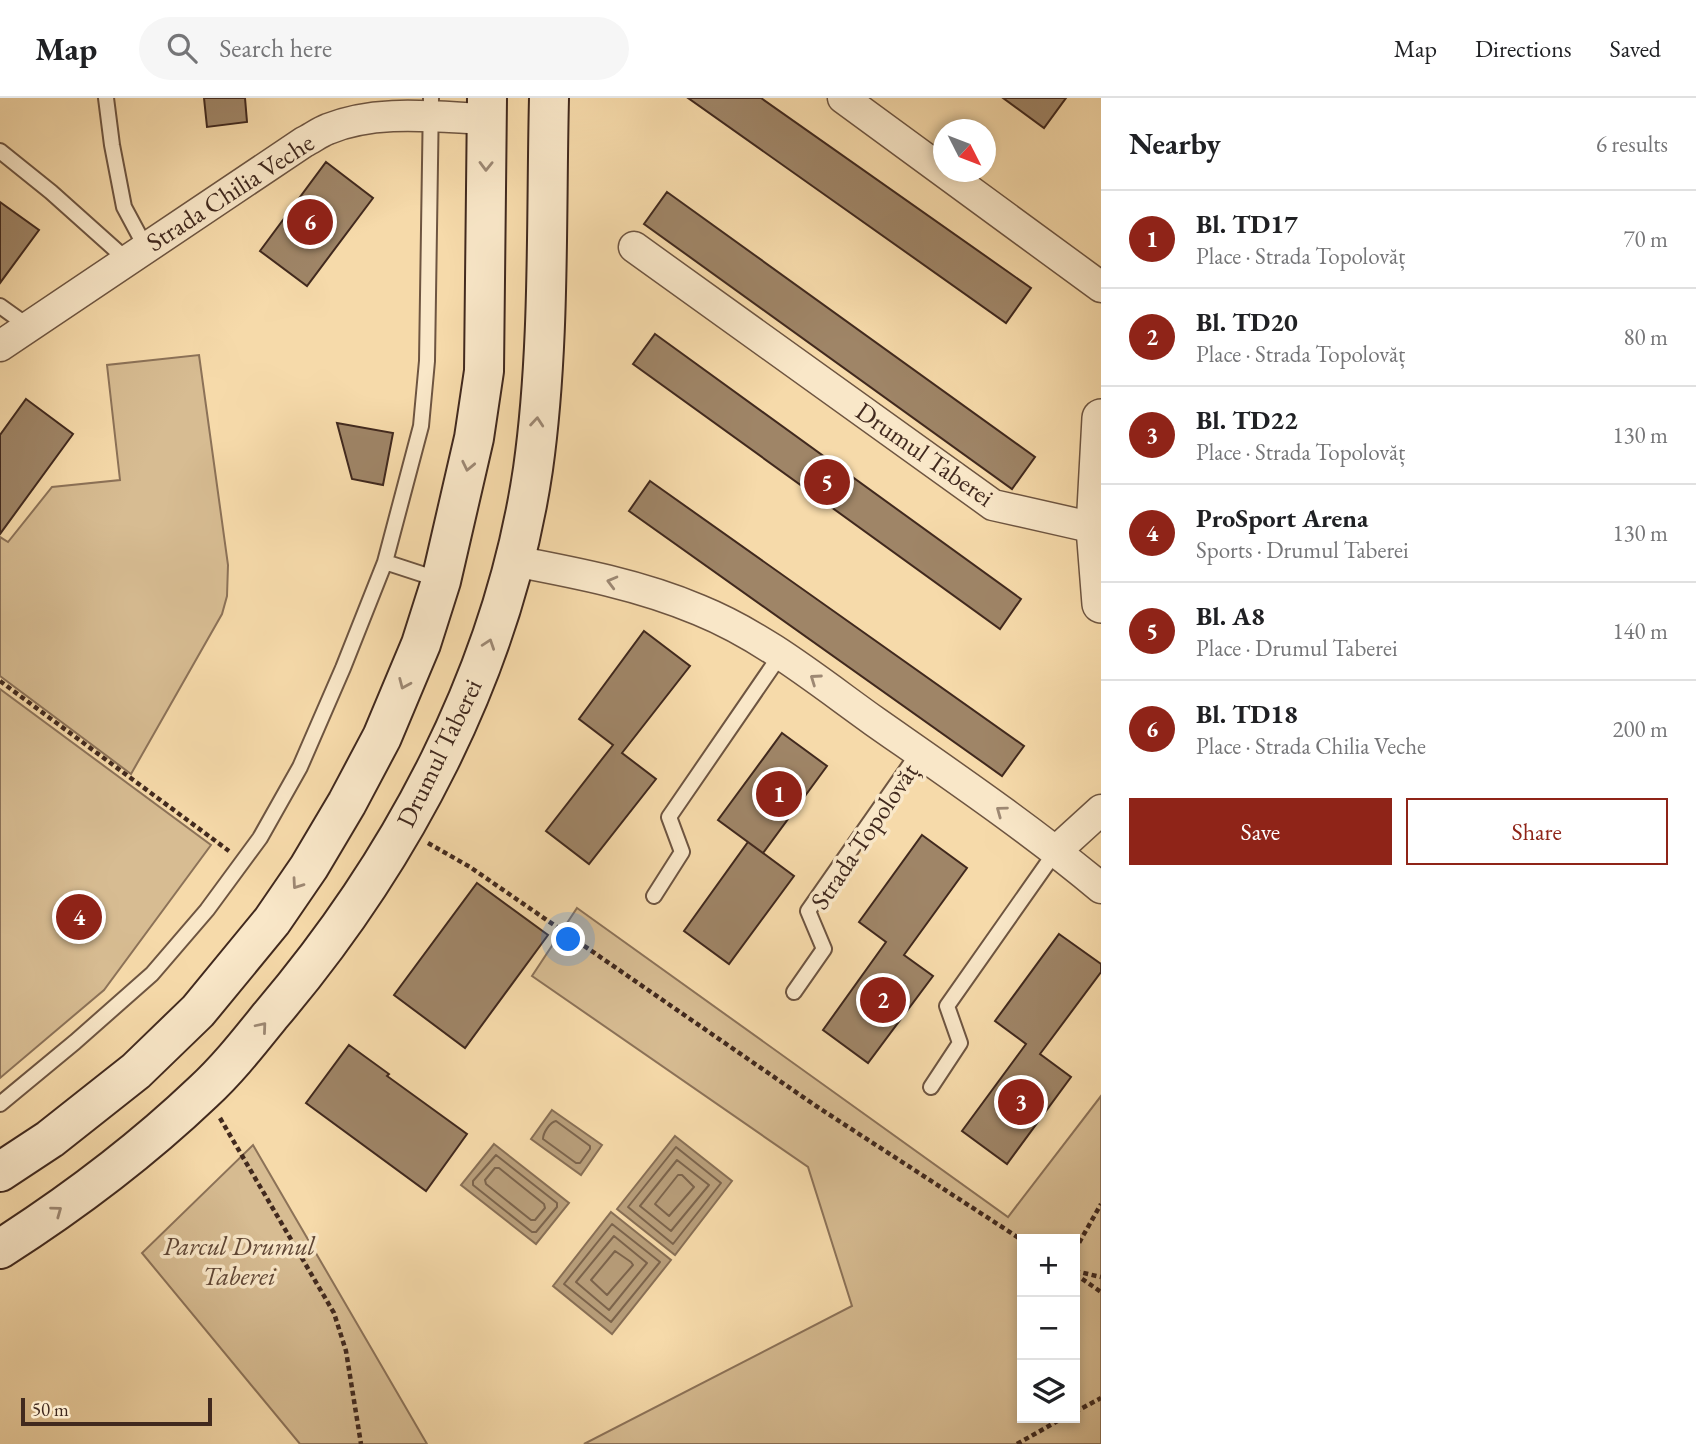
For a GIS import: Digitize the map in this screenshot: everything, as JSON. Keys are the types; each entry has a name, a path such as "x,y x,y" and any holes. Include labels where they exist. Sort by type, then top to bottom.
{"main road":[{"name":"Drumul Taberei","path":"0,1249 111,1171 191,1103 236,1057 300,982 365,892 439,763 474,684 499,616 514,561 533,469 541,378 549,98"},
{"path":"0,1172 50,1139 136,1071 198,1011 272,921 309,867 347,803 391,714 421,644 441,581 474,438 484,371 487,108"},
{"path":"485,293 510,303 527,303 544,298"},
{"path":"484,371 509,361 530,367 541,378"},
{"path":"198,1011 198,1025 209,1045 236,1057"},
{"path":"136,1071 148,1071 159,1076 170,1087 175,1099 191,1103"}],"street":[{"path":"843,98 1101,286"},
{"name":"Strada Chilia Veche","path":"0,346 304,142 328,129 388,107 487,108"},
{"name":"Drumul Taberei","path":"634,247 993,505 1095,528"},
{"path":"1101,431 1095,528 1101,604"},
{"name":"Strada Topolovăț","path":"514,561 579,573 655,593 735,626 781,654 919,752 1056,851 1101,888"},
{"path":"1056,851 1101,810"}],"lane":[{"path":"106,98 111,145 136,254"},
{"path":"0,1104 152,974 207,910 260,838 300,767 343,668 384,562 421,426 427,360 431,107"},
{"path":"0,152 72,210 136,254"},
{"path":"0,306 28,326"},
{"path":"384,562 441,581"},
{"path":"654,897 681,852 669,817 781,654"},
{"name":"Strada Topolovăț","path":"794,992 824,949 808,911 919,752"},
{"path":"931,1087 960,1043 947,1006 1056,851"}],"path":[{"path":"0,681 244,862"},
{"path":"403,829 470,867 816,1106 1017,1237"},
{"path":"191,1103 334,1313 346,1351 361,1444"},
{"path":"1080,1241 1101,1204"},
{"path":"1080,1274 1101,1277"},
{"path":"1080,1277 1101,1292"},
{"path":"1080,1409 1101,1398"},
{"path":"1017,1444 1050,1423"}],"green space":[{"path":"199,355 228,565 227,596 222,614 131,774 0,676 0,537 8,542 52,487 120,480 107,365"},
{"path":"0,689 211,845 104,990 0,1078"},
{"path":"577,908 1008,1217 1101,1096 1101,1444 584,1444 852,1306 808,1167 532,976"},
{"name":"Parcul Drumul Taberei","path":"253,1145 427,1444 300,1444 142,1253"}],"water":[{"path":"552,1110 602,1145 581,1175 531,1139"},
{"path":"675,1136 732,1181 675,1255 617,1209"},
{"path":"494,1144 569,1203 536,1244 461,1185"},
{"path":"611,1212 671,1260 612,1334 553,1286"}],"building":[{"path":"204,98 245,98 247,122 207,127"},
{"path":"688,98 761,98 1031,288 1006,323"},
{"path":"1003,98 1066,98 1044,128"},
{"path":"326,162 373,198 307,286 260,251"},
{"path":"667,192 1035,457 1012,489 644,224"},
{"path":"0,202 39,230 0,283"},
{"path":"655,334 1021,599 1000,629 633,364"},
{"path":"26,399 73,434 0,534 0,435"},
{"path":"337,423 393,433 383,485 352,479"},
{"path":"650,481 1024,746 1002,776 629,511"},
{"path":"644,631 690,666 622,753 656,779 589,864 546,831 613,745 579,719"},
{"path":"782,733 827,766 763,853 718,820"},
{"path":"922,835 967,868 904,955 933,976 868,1063 823,1030 886,942 859,922"},
{"path":"748,842 794,876 729,964 684,931"},
{"path":"477,883 548,935 465,1048 394,995"},
{"path":"1059,934 1101,964 1101,972 1040,1054 1071,1077 1007,1164 962,1131 1026,1044 995,1021"},
{"path":"349,1045 467,1134 426,1191 306,1103"}],"place":[{"name":"Bl. TD18","path":"310,222"},
{"name":"Bl. A8","path":"827,482"},
{"name":"Bl. TD17","path":"779,794"},
{"name":"ProSport Arena","path":"79,917"},
{"name":"Bl. TD20","path":"883,1000"},
{"name":"Bl. TD22","path":"1021,1102"}]}
